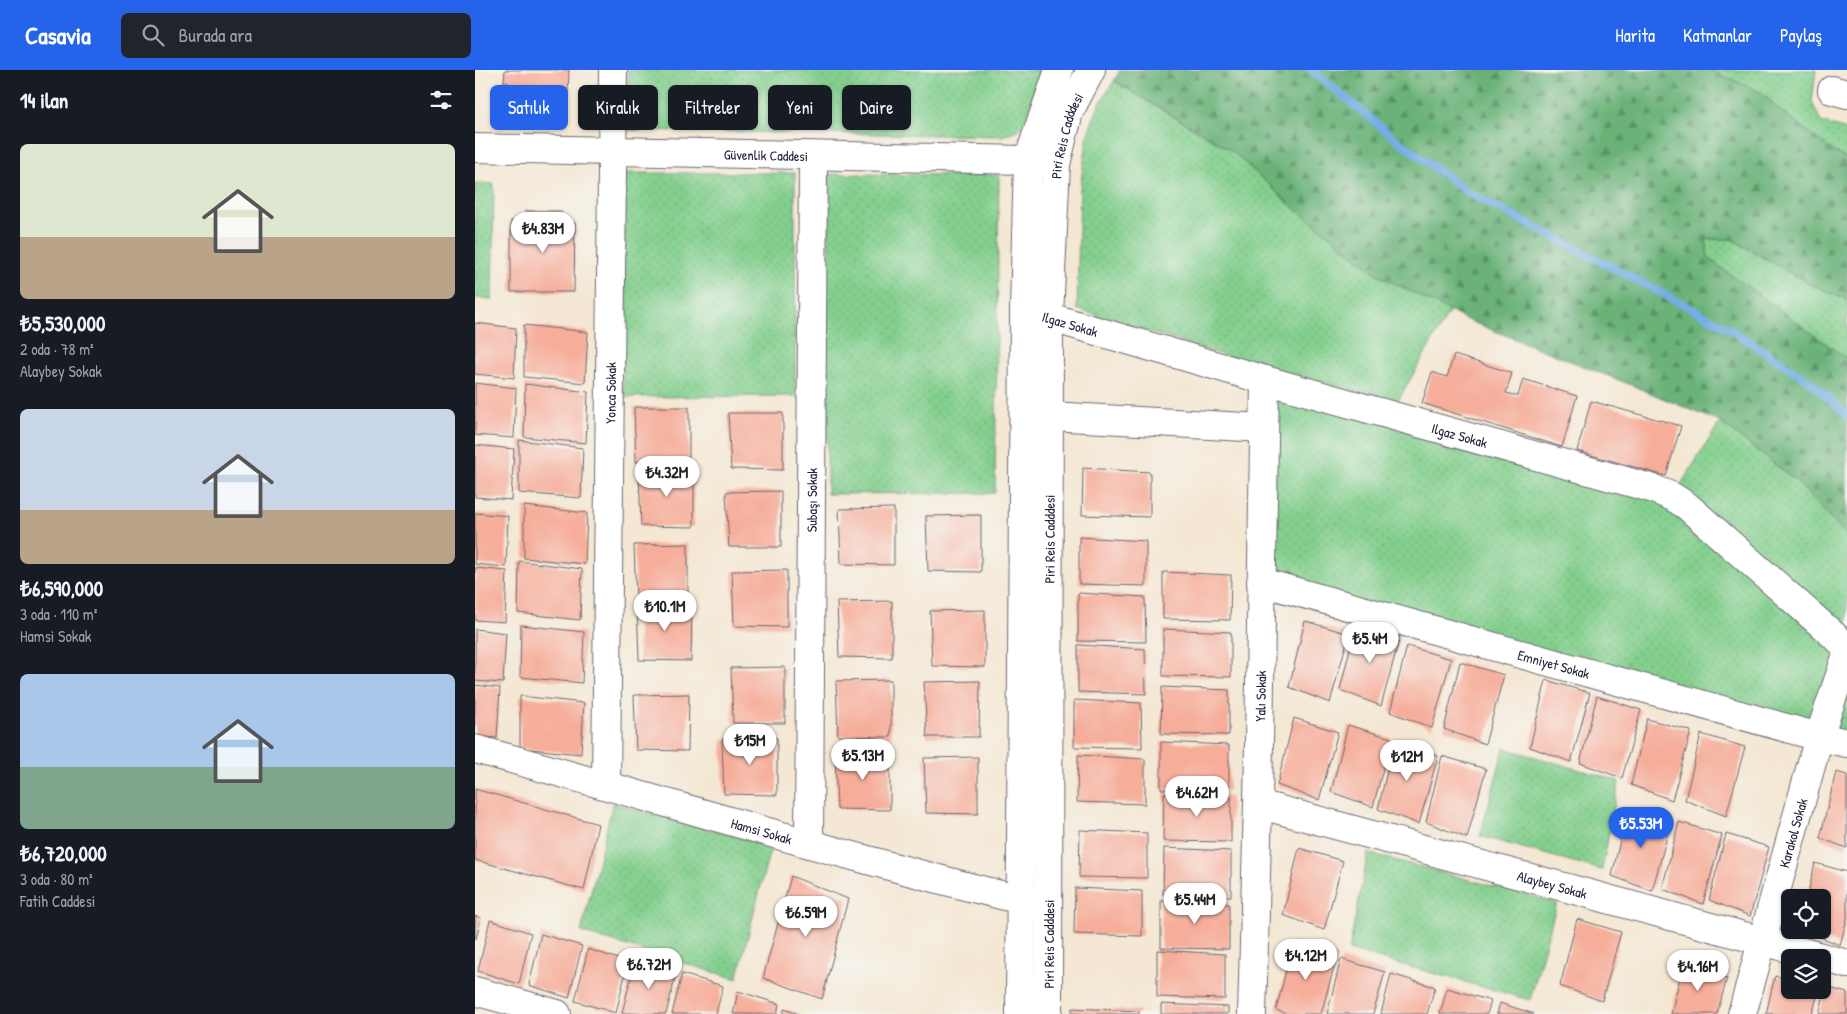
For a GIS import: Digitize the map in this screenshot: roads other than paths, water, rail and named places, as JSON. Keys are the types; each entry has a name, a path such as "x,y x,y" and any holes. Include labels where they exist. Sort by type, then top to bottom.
{"street":[{"name":"Yonca Sokak","path":"606,785 613,70"},
{"name":"Piri Reis Cadddesi","path":"1020,1014 1021,900 1036,313 1028,160 1059,70"},
{"name":"Piri Reis Cadddesi","path":"1048,1014 1050,416 1036,313 1056,164 1069,112 1091,70"},
{"name":"Güvenlik Caddesi","path":"475,148 1028,160 1056,164"},
{"name":"Subaşı Sokak","path":"809,844 813,156"},
{"name":"Ilgaz Sokak","path":"1036,313 1265,380 1654,488 1687,506 1847,647"},
{"name":"Yalı Sokak","path":"1253,1014 1265,380"},
{"path":"1050,416 1263,428"},
{"name":"Emniyet Sokak","path":"1261,582 1819,737 1847,743"},
{"name":"Karakol Sokak","path":"1742,1014 1819,737 1847,654"},
{"name":"Hamsi Sokak","path":"475,749 809,844 1048,906"},
{"name":"Alaybey Sokak","path":"1258,804 1847,964"},
{"path":"475,991 557,1014"}],"waterway":[{"path":"1311,70 1397,140 1469,193 1727,327 1808,380 1847,415"}]}
